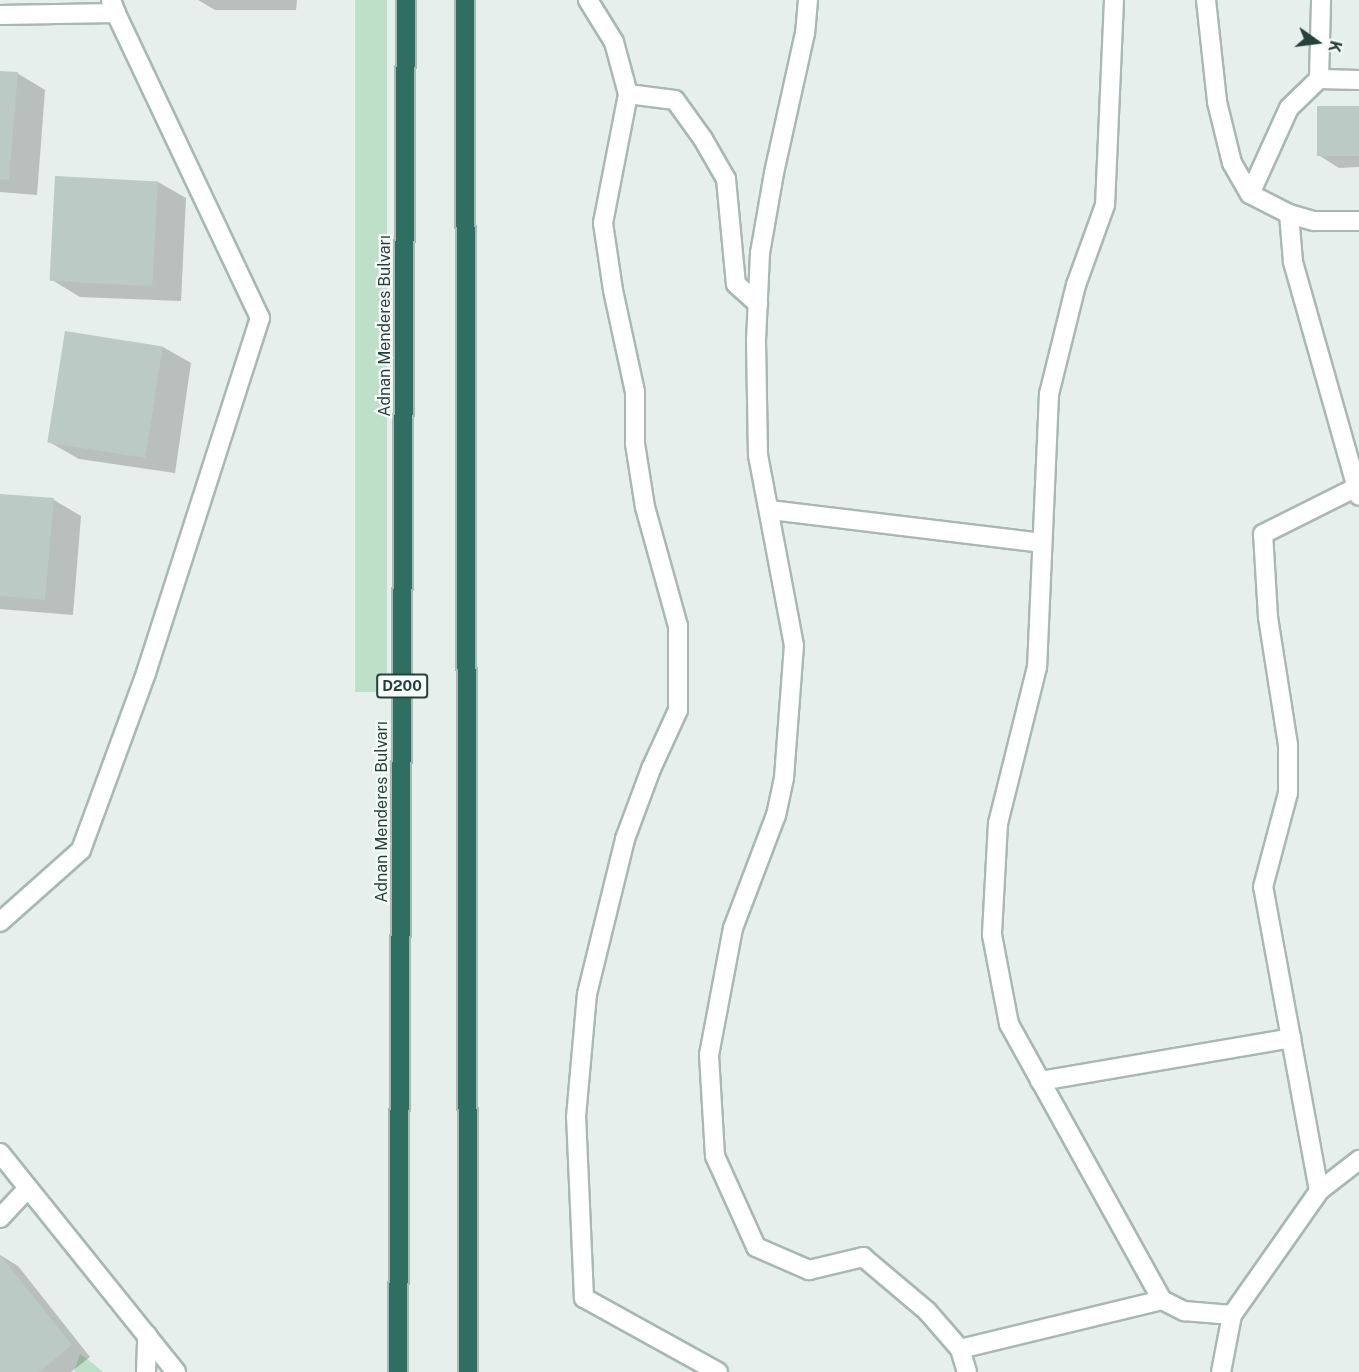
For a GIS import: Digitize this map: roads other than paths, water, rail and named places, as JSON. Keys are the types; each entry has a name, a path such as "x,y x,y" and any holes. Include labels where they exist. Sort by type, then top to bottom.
{"highway":[{"name":"Adnan Menderes Bulvarı","path":"398,1372 406,0"},
{"path":"465,0 468,1372"}],"street":[{"path":"588,0 614,42 628,94 603,223 613,290 635,392 635,444 645,507 678,626 678,710 651,769 625,839 611,885 587,994 576,1117 584,1298 718,1372"},
{"path":"808,0 806,33 760,253 758,304 759,454 794,645 784,778 776,815 733,928 709,1055 715,1156 756,1247 809,1270 863,1257 927,1311 960,1349 967,1372"},
{"path":"1114,0 1105,205 1076,285 1049,394 1037,667 998,823 992,934 1009,1024 1162,1300 1184,1311 1232,1315"},
{"path":"1206,0 1217,102 1232,163 1251,194 1289,214 1314,221 1359,221"},
{"path":"1251,194 1289,108 1319,79 1321,0"},
{"path":"0,15 113,6 260,318 146,673 81,850 0,922"},
{"path":"1319,79 1359,80"},
{"path":"628,94 675,100 703,139 726,179 736,284 758,304"},
{"path":"1289,214 1293,262 1358,492 1263,534 1268,617 1288,745 1288,784 1275,849 1263,887 1319,1191"},
{"path":"770,510 1042,543"},
{"path":"1040,1081 1291,1038"},
{"path":"0,1153 176,1372"},
{"path":"1221,1372 1232,1315 1319,1191 1355,1166"},
{"path":"0,1218 28,1188"},
{"path":"960,1349 1162,1300"},
{"path":"146,1372 147,1335"}]}
